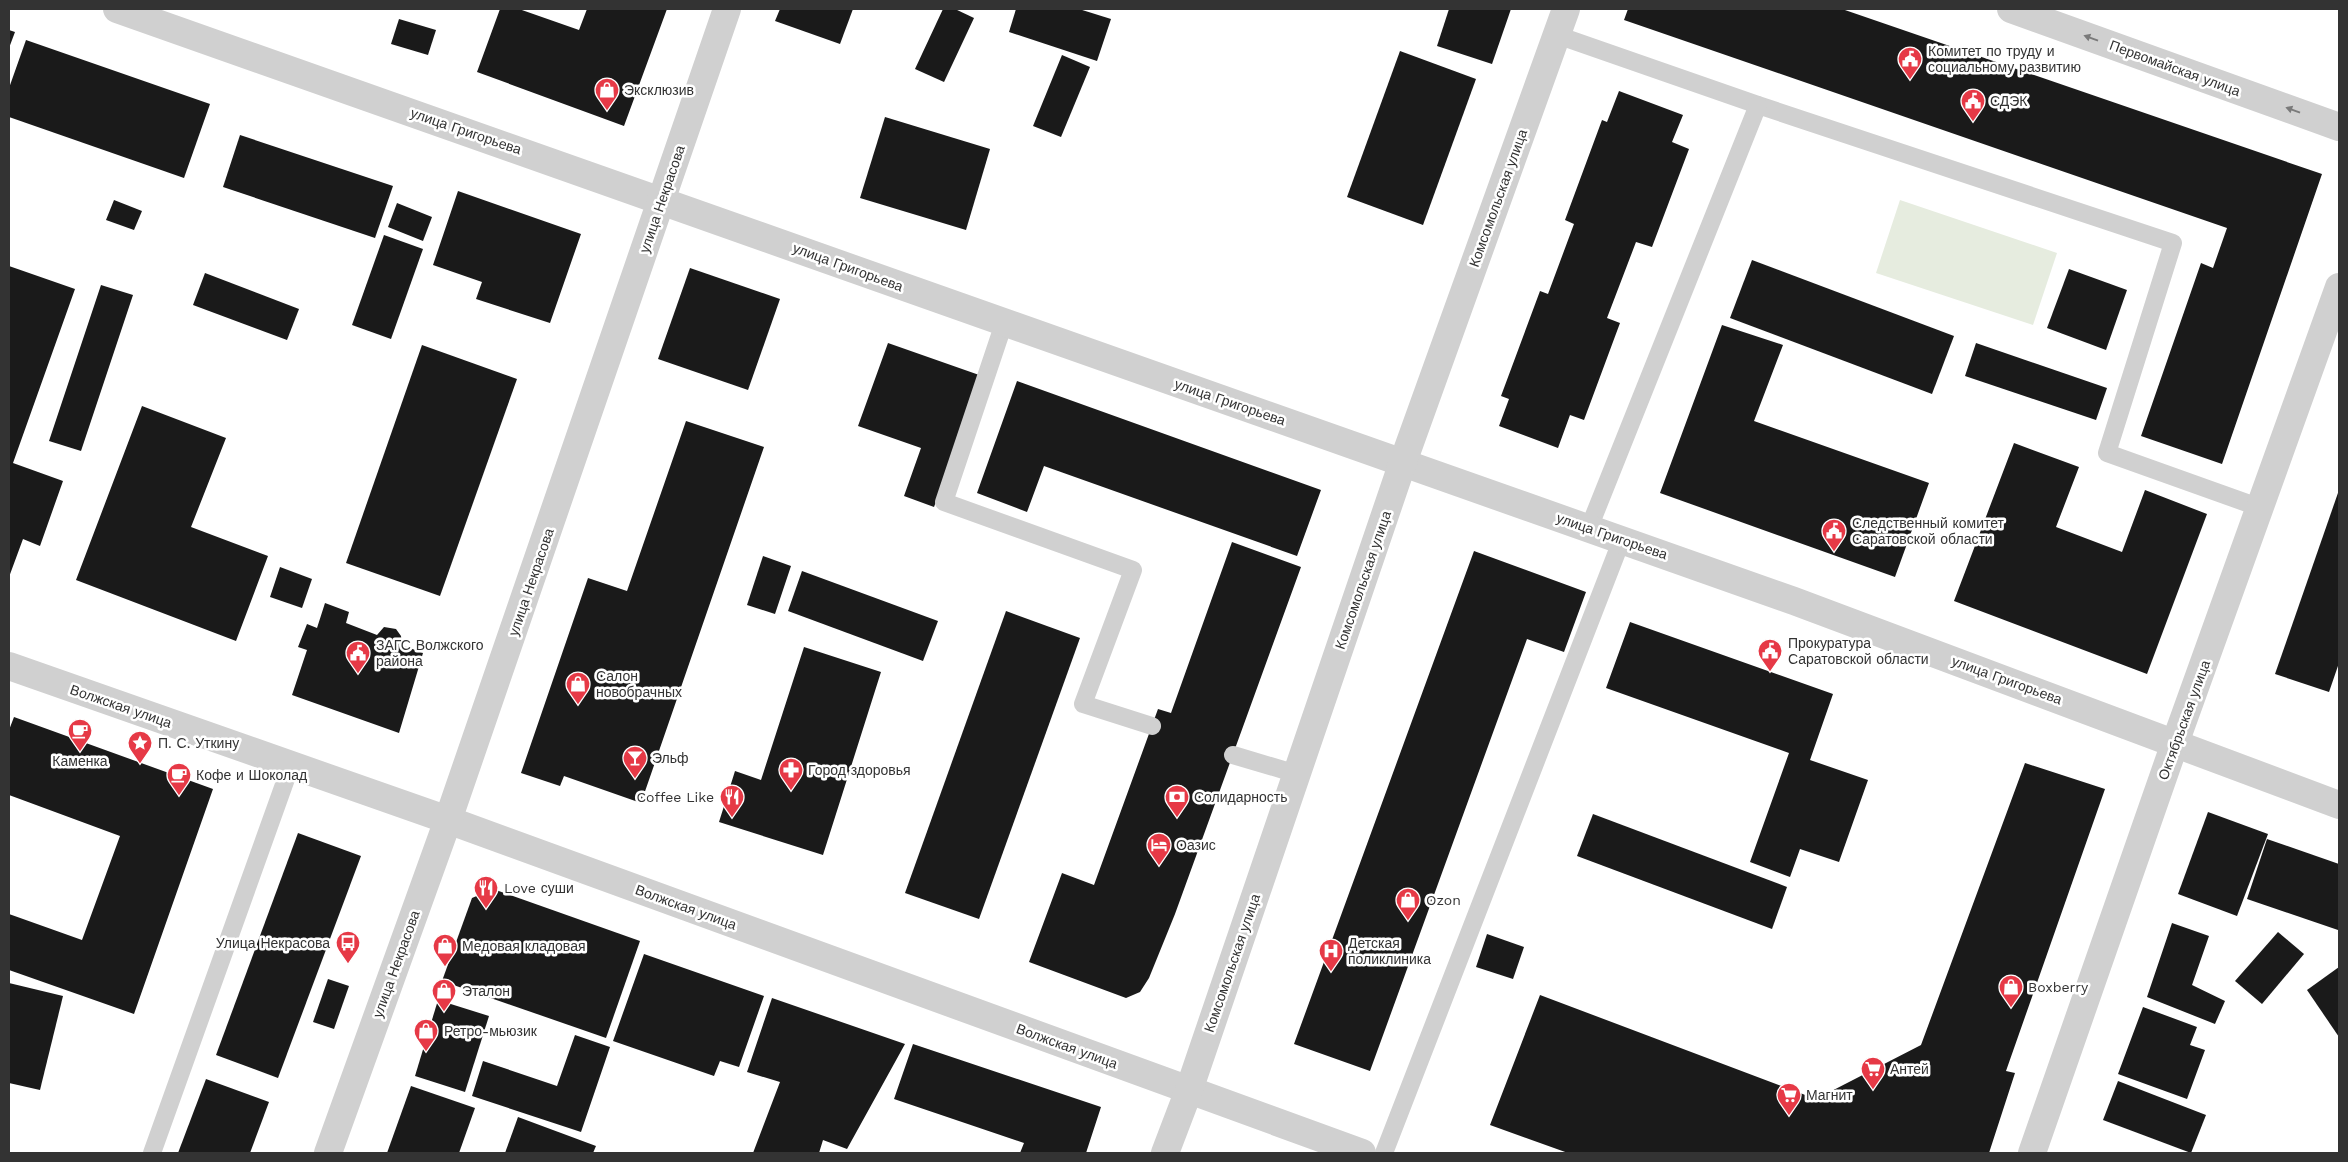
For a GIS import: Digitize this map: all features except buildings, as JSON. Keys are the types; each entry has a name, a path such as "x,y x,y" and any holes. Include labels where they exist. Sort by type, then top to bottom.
{"street":[{"name":"улица Григорьева","path":"117,9 1794,601 2339,805"},
{"name":"улица Некрасова","path":"328,1153 448,820 727,9"},
{"name":"Комсомольская улица","path":"1165,1153 1189,1090 1403,462 1566,9"},
{"name":"Первомайская улица","path":"2011,9 2339,127"},
{"name":"Октябрьская улица","path":"2032,1153 2175,743 2336,304"},
{"name":"Волжская улица","path":"9,666 448,820 1362,1153"}],"lane":[{"path":"1557,35 1758,105 2173,243 2107,453 2261,508"},
{"path":"1589,528 1758,105"},
{"path":"1004,323 944,502 1133,570 1084,704 1152,726"},
{"path":"1384,1153 1622,540"},
{"path":"1233,755 1297,774"},
{"path":"152,1153 291,765"}],"shaded area":[{"path":"1900,200 2057,253 2033,325 1876,273"}],"place":[{"name":"Комитет по труду и социальному развитию","path":"1910,80"},
{"name":"Эксклюзив","path":"607,111"},
{"name":"СДЭК","path":"1973,122"},
{"name":"Следственный комитет Саратовской области","path":"1834,552"},
{"name":"Прокуратура Саратовской области","path":"1770,672"},
{"name":"ЗАГС Волжского района","path":"358,674"},
{"name":"Салон новобрачных","path":"578,705"},
{"name":"Каменка","path":"80,752"},
{"name":"П. С. Уткину","path":"140,764"},
{"name":"Эльф","path":"635,779"},
{"name":"Город здоровья","path":"791,791"},
{"name":"Кофе и Шоколад","path":"179,796"},
{"name":"Coffee Like","path":"732,818"},
{"name":"Солидарность","path":"1177,818"},
{"name":"Оазис","path":"1159,866"},
{"name":"Love суши","path":"486,909"},
{"name":"Ozon","path":"1408,921"},
{"name":"Улица Некрасова","path":"348,964"},
{"name":"Медовая кладовая","path":"445,967"},
{"name":"Детская поликлиника","path":"1331,972"},
{"name":"Boxberry","path":"2011,1008"},
{"name":"Эталон","path":"444,1012"},
{"name":"Ретро-мьюзик","path":"426,1052"},
{"name":"Антей","path":"1873,1090"},
{"name":"Магнит","path":"1789,1116"}]}
